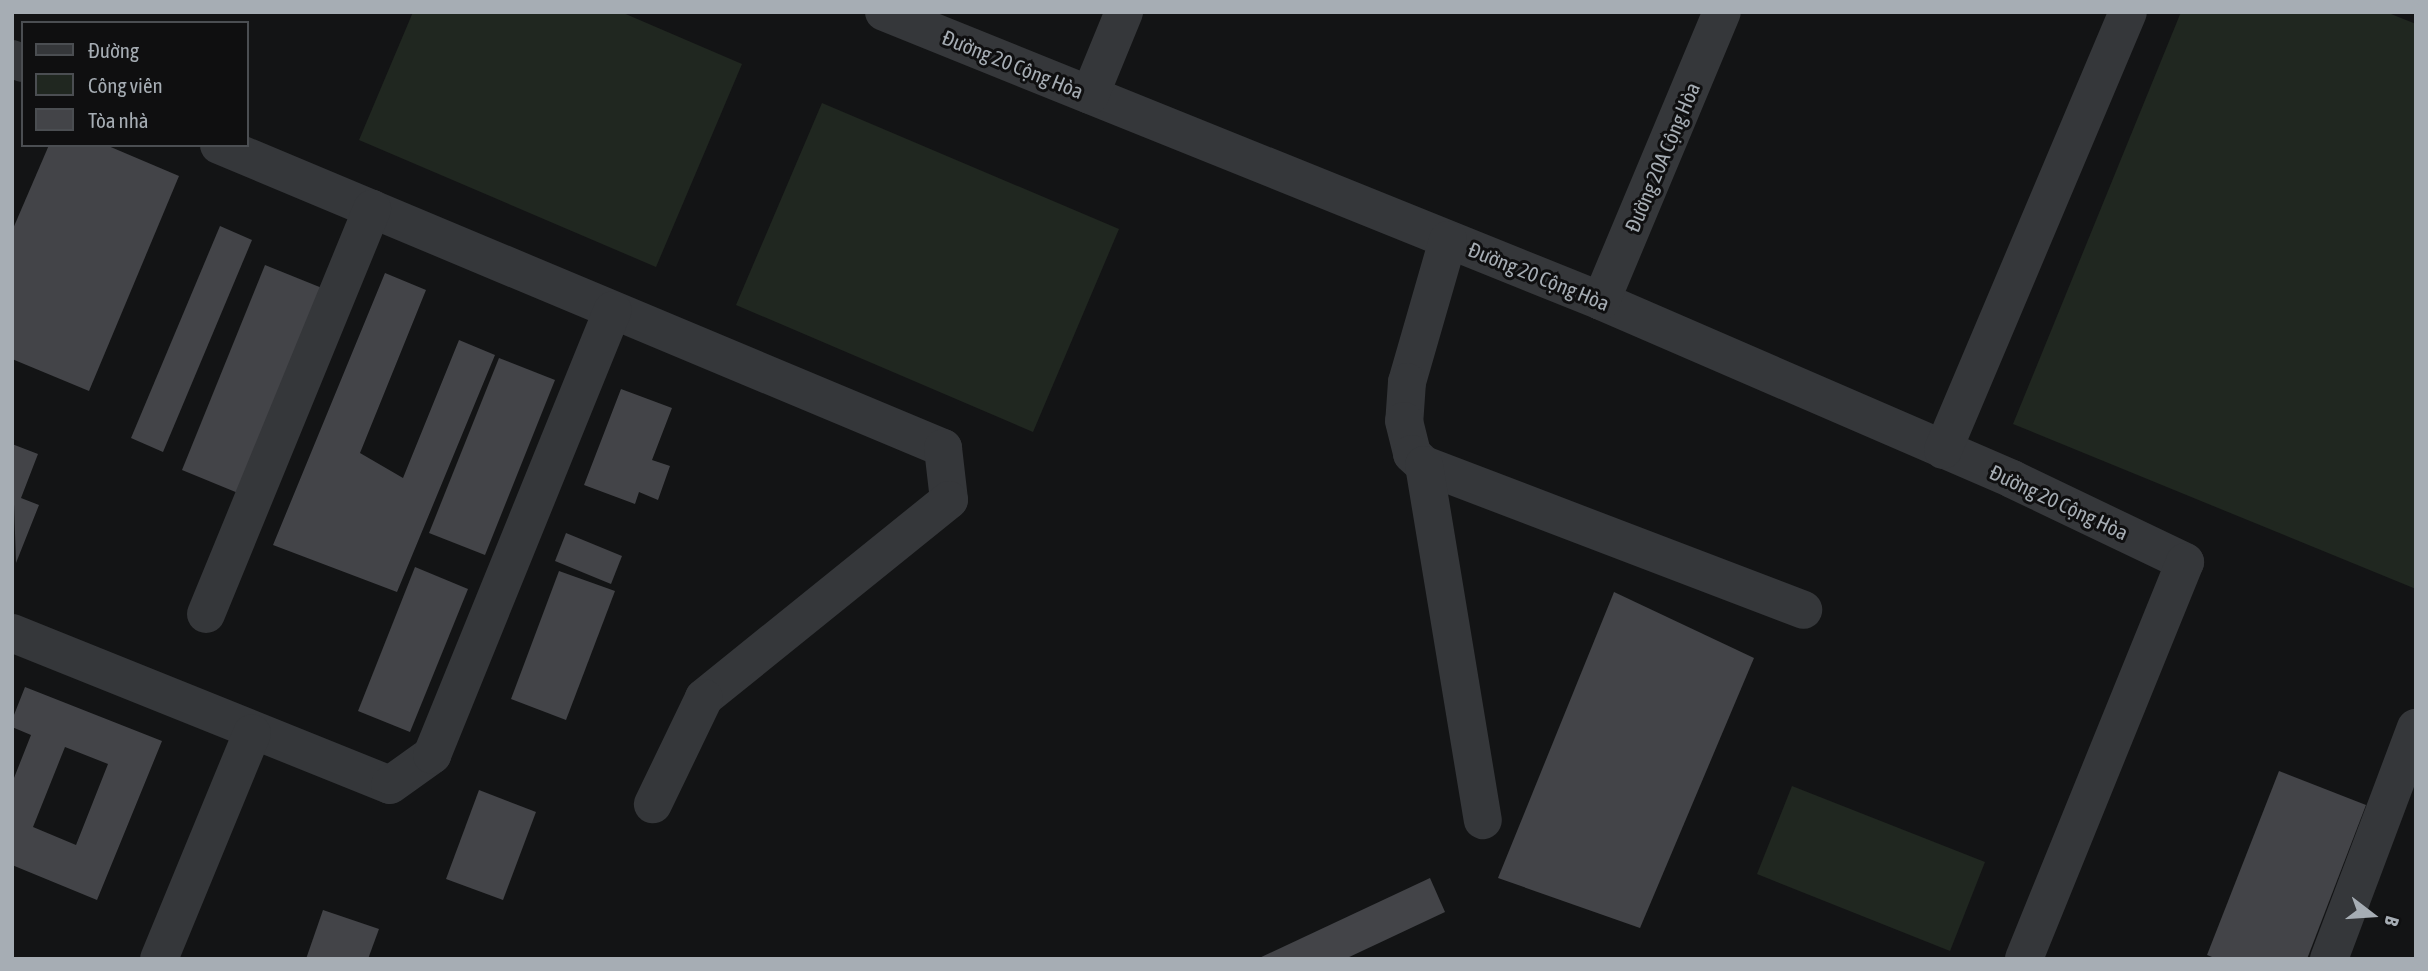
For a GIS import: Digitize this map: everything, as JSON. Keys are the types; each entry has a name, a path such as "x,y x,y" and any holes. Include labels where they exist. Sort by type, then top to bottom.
{"street":[{"name":"Đường 20 Cộng Hòa","path":"884,12 1601,301 1943,450 2185,562 2024,959"},
{"path":"1090,94 1124,12"},
{"name":"Đường 20A Cộng Hòa","path":"1601,301 1722,12"},
{"path":"1943,450 2128,12"},
{"path":"224,147 943,448 949,500 704,698 653,804"},
{"path":"206,614 372,209"},
{"path":"1448,240 1408,382 1405,421 1412,454 1424,465 1802,610"},
{"path":"15,642 390,785 432,755 613,310"},
{"path":"1424,465 1483,820"},
{"path":"2329,959 2416,729"},
{"path":"159,959 252,733"}],"green space":[{"path":"413,12 621,12 742,64 656,267 359,140"},
{"path":"2181,12 2386,12 2416,24 2416,589 2013,424"},
{"path":"822,103 1119,229 1033,432 736,305"},
{"path":"1792,786 1985,862 1950,951 1757,874"}],"building":[{"path":"48,147 111,147 179,176 89,391 12,359 12,231"},
{"path":"220,226 252,240 163,452 131,438"},
{"path":"265,265 322,288 238,493 182,470"},
{"path":"385,273 426,290 360,453 403,478 459,340 495,355 397,592 273,545"},
{"path":"499,358 555,380 485,555 429,533"},
{"path":"621,389 672,408 652,460 670,466 658,500 639,492 635,504 584,485"},
{"path":"12,444 38,454 21,498 39,505 16,563"},
{"path":"566,533 622,556 611,584 555,561"},
{"path":"415,567 468,589 410,732 358,711"},
{"path":"559,571 615,591 566,720 511,699"},
{"path":"1614,592 1754,658 1640,928 1498,878"},
{"path":"25,687 162,741 97,900 12,865 12,783 31,735 12,727 12,720","holes":["65,747 108,764 76,845 33,827"]},
{"path":"2279,771 2366,805 2307,959 2217,959 2207,955"},
{"path":"479,790 536,812 503,900 446,879"},
{"path":"1430,878 1445,912 1345,959 1257,959"},
{"path":"323,910 379,929 368,959 306,959"}]}
